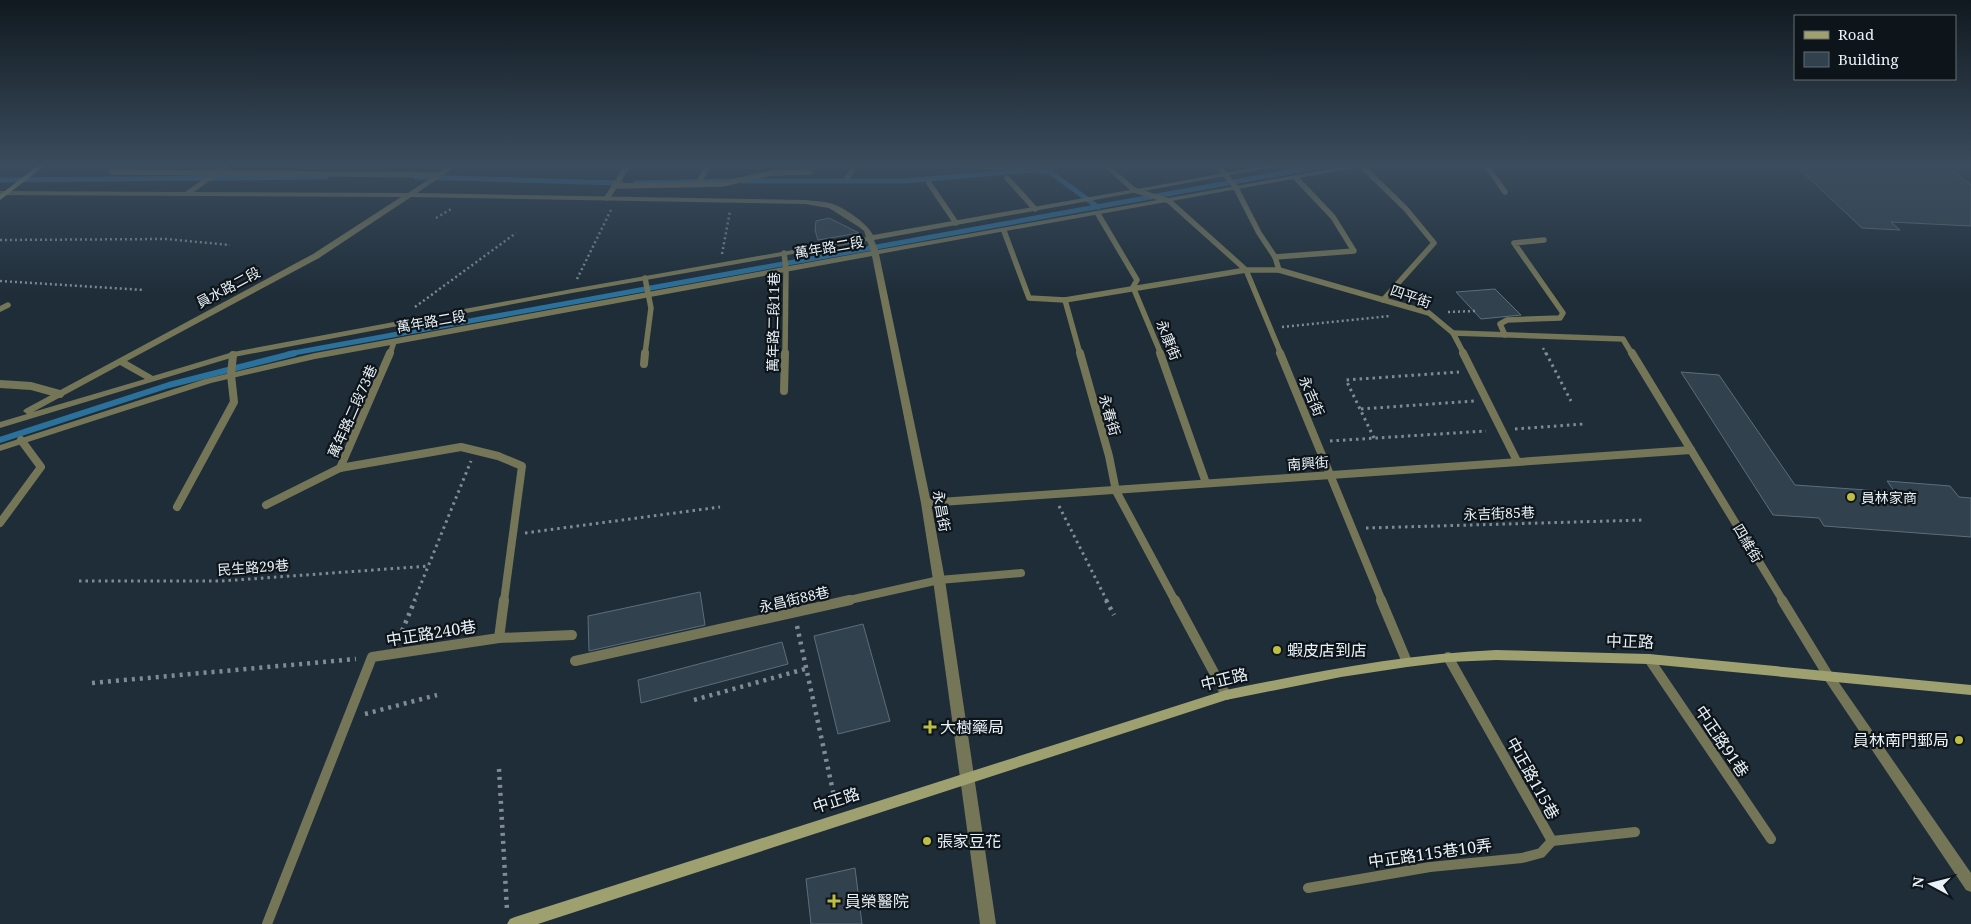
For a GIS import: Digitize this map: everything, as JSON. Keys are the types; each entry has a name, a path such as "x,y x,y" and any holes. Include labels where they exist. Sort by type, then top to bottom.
{"street":[{"name":"員水路二段","path":"4,423 316,256 391,208"},
{"name":"永昌街","path":"834,208 867,230 875,253 926,503 939,580 988,924"},
{"name":"萬年路二段","path":"4,423 233,354 720,264 1039,208"},
{"name":"萬年路二段","path":"0,448 231,375 394,342 786,269 1004,232 1130,208"},
{"path":"120,361 150,378"},
{"name":"中正路","path":"511,919 839,818 968,776 1036,757 1226,694 1407,662 1448,656 1649,659 1971,690"},
{"name":"四維街","path":"1829,676 1971,885"}],"lane":[{"path":"946,208 956,223"},
{"name":"永吉街","path":"1177,208 1246,270 1407,662"},
{"path":"1247,208 1275,257 1279,270"},
{"path":"1275,257 1354,251 1334,217 1325,208"},
{"path":"1383,300 1434,243 1405,208"},
{"name":"永康街","path":"1098,214 1137,280 1133,287 1165,364 1206,483"},
{"path":"1004,232 1029,298 1065,300 1133,287 1246,270"},
{"path":"1505,335 1500,324 1507,320 1560,318 1563,313 1514,243 1544,240"},
{"name":"萬年路二段11巷","path":"784,253 786,269 784,391"},
{"name":"四平街","path":"1246,270 1279,270 1429,313 1453,333 1517,462"},
{"path":"644,364 651,308 650,295 645,278"},
{"name":"永春街","path":"1065,300 1109,456 1116,491 1226,694"},
{"path":"0,309 8,304"},
{"name":"四維街","path":"1453,333 1623,339 1829,676"},
{"name":"萬年路二段73巷","path":"266,505 340,468 382,376 394,342"},
{"path":"177,507 234,402 231,375 233,354"},
{"path":"0,384 31,386 60,394"},
{"path":"0,523 41,467 21,440"},
{"path":"340,468 461,447 498,456 522,466 515,534 499,638"},
{"name":"南興街","path":"926,503 1691,450"},
{"name":"永昌街88巷","path":"575,661 939,580 1021,573"},
{"name":"中正路240巷","path":"267,924 372,657 499,638 572,635"},
{"name":"中正路115巷","path":"1448,656 1552,841 1635,832"},
{"name":"中正路91巷","path":"1649,659 1771,839"},
{"name":"中正路115巷10弄","path":"1308,888 1430,867 1522,858 1541,852 1552,841"}],"path":[{"path":"572,291 612,208"},
{"path":"720,264 730,208"},
{"path":"409,322 412,311 417,304 516,233"},
{"path":"0,240 166,239 230,245"},
{"path":"0,281 144,290"},
{"path":"1429,313 1475,311"},
{"path":"1271,329 1394,316"},
{"path":"1536,336 1570,401"},
{"path":"1374,438 1346,380 1472,372"},
{"path":"1361,409 1487,400"},
{"path":"1318,442 1584,424"},
{"path":"393,653 476,451"},
{"path":"1054,495 1114,615"},
{"path":"515,534 720,507"},
{"name":"永吉街85巷","path":"1353,528 1645,520"},
{"name":"民生路29巷","path":"79,581 222,581 429,566"},
{"path":"795,613 805,670 839,818"},
{"path":"92,683 372,657"},
{"path":"694,700 805,670"},
{"path":"347,719 437,695"},
{"path":"499,769 511,919"}],"building":[{"path":"1841,208 1971,208 1971,226 1891,222 1900,230 1862,228"},
{"path":"829,218 859,233 818,240 815,230 816,221"},
{"path":"1495,289 1521,315 1481,319 1456,292"},
{"path":"1681,372 1719,375 1795,485 1895,492 1887,481 1950,486 1959,497 1971,498 1971,537 1824,526 1819,518 1773,515"},
{"path":"700,592 705,625 589,651 588,616"},
{"path":"863,624 890,721 838,734 814,636"},
{"path":"782,642 788,664 641,703 638,680"},
{"name":"員榮醫院","path":"855,868 862,924 811,924 806,879"}],"waterway":[{"path":"288,354 1090,208"},
{"path":"0,440 169,385 295,353"}],"place":[{"name":"員林家商","path":"1851,497"},
{"name":"蝦皮店到店","path":"1277,650"},
{"name":"大樹藥局","path":"930,727"},
{"name":"員林南門郵局","path":"1959,740"},
{"name":"張家豆花","path":"927,841"},
{"name":"員榮醫院","path":"834,901"}]}
